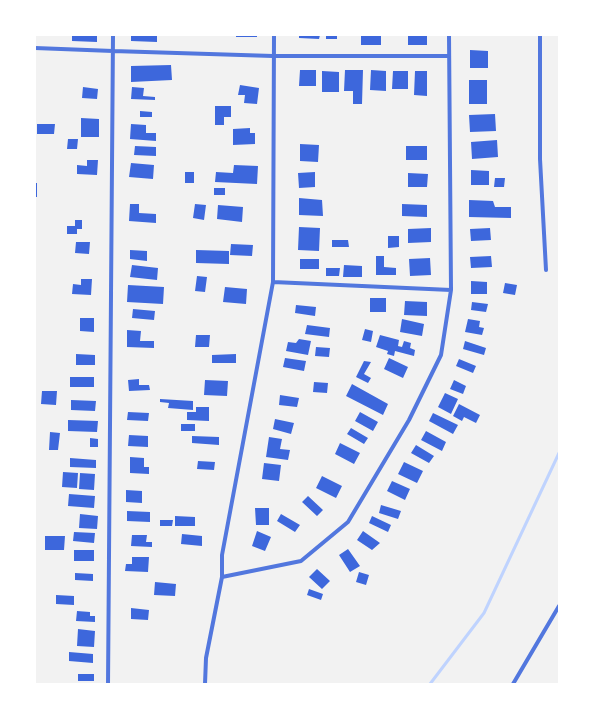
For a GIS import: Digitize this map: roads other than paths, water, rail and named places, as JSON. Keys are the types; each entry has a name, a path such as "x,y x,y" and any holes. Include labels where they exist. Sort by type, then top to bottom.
{"street":[{"path":"108,684 113,35"},
{"path":"205,684 206,658 222,577 222,555 273,282 274,35"},
{"path":"222,577 301,561 348,522 409,420 441,355 451,290 449,35"},
{"path":"540,35 540,159 546,270"},
{"path":"35,48 274,56 449,56"},
{"path":"273,282 451,290"},
{"path":"513,684 559,606"}],"waterway":[{"path":"430,684 484,613 559,453"}]}
